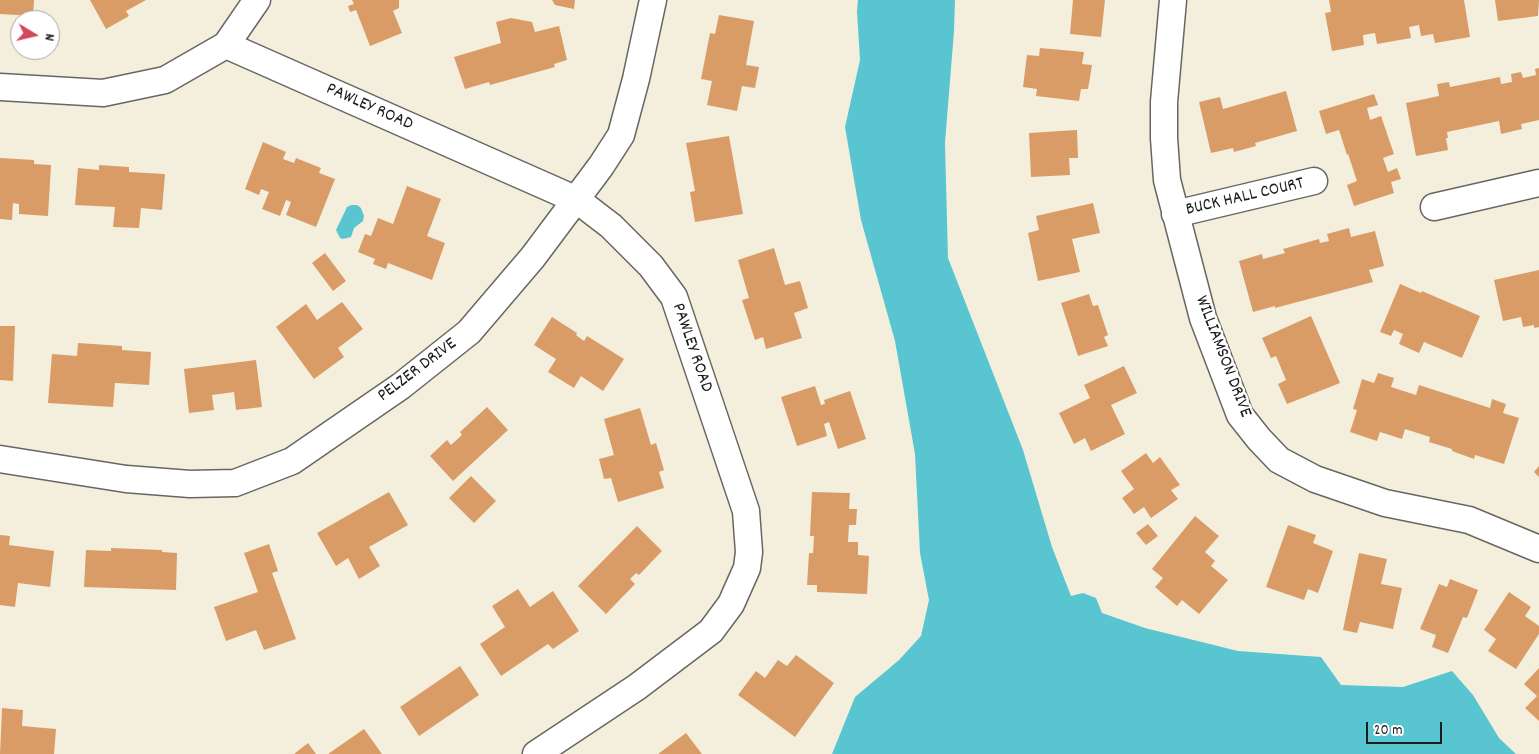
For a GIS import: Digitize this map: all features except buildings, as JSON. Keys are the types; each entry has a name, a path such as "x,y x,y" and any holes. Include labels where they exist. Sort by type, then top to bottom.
{"street":[{"path":"0,87 103,93 165,80 226,45 257,0"},
{"name":"PELZER DRIVE","path":"0,459 126,479 190,484 235,483 292,461 401,386 469,332 533,257 601,166 620,135 636,79 653,0"},
{"name":"WILLIAMSON DRIVE","path":"1173,0 1164,102 1167,180 1203,318 1240,415 1279,460 1315,479 1385,503 1469,520 1539,549"},
{"name":"PAWLEY ROAD","path":"226,45 577,200 618,232 651,266 674,297 746,511 749,552 747,568 731,604 710,631 637,687 536,754"},
{"name":"BUCK HALL COURT","path":"1175,214 1314,181"},
{"path":"1434,207 1539,183"}],"water":[{"path":"858,0 955,0 945,143 948,258 1023,450 1052,547 1071,596 1083,593 1096,598 1102,613 1145,628 1238,651 1321,657 1341,685 1403,687 1452,671 1473,695 1499,738 1516,754 832,754 855,697 899,660 921,636 929,600 920,553 915,454 895,341 861,220 845,127 860,60"},
{"path":"357,205 361,208 364,216 363,221 354,228 351,237 343,239 340,238 336,230 347,207"}]}
